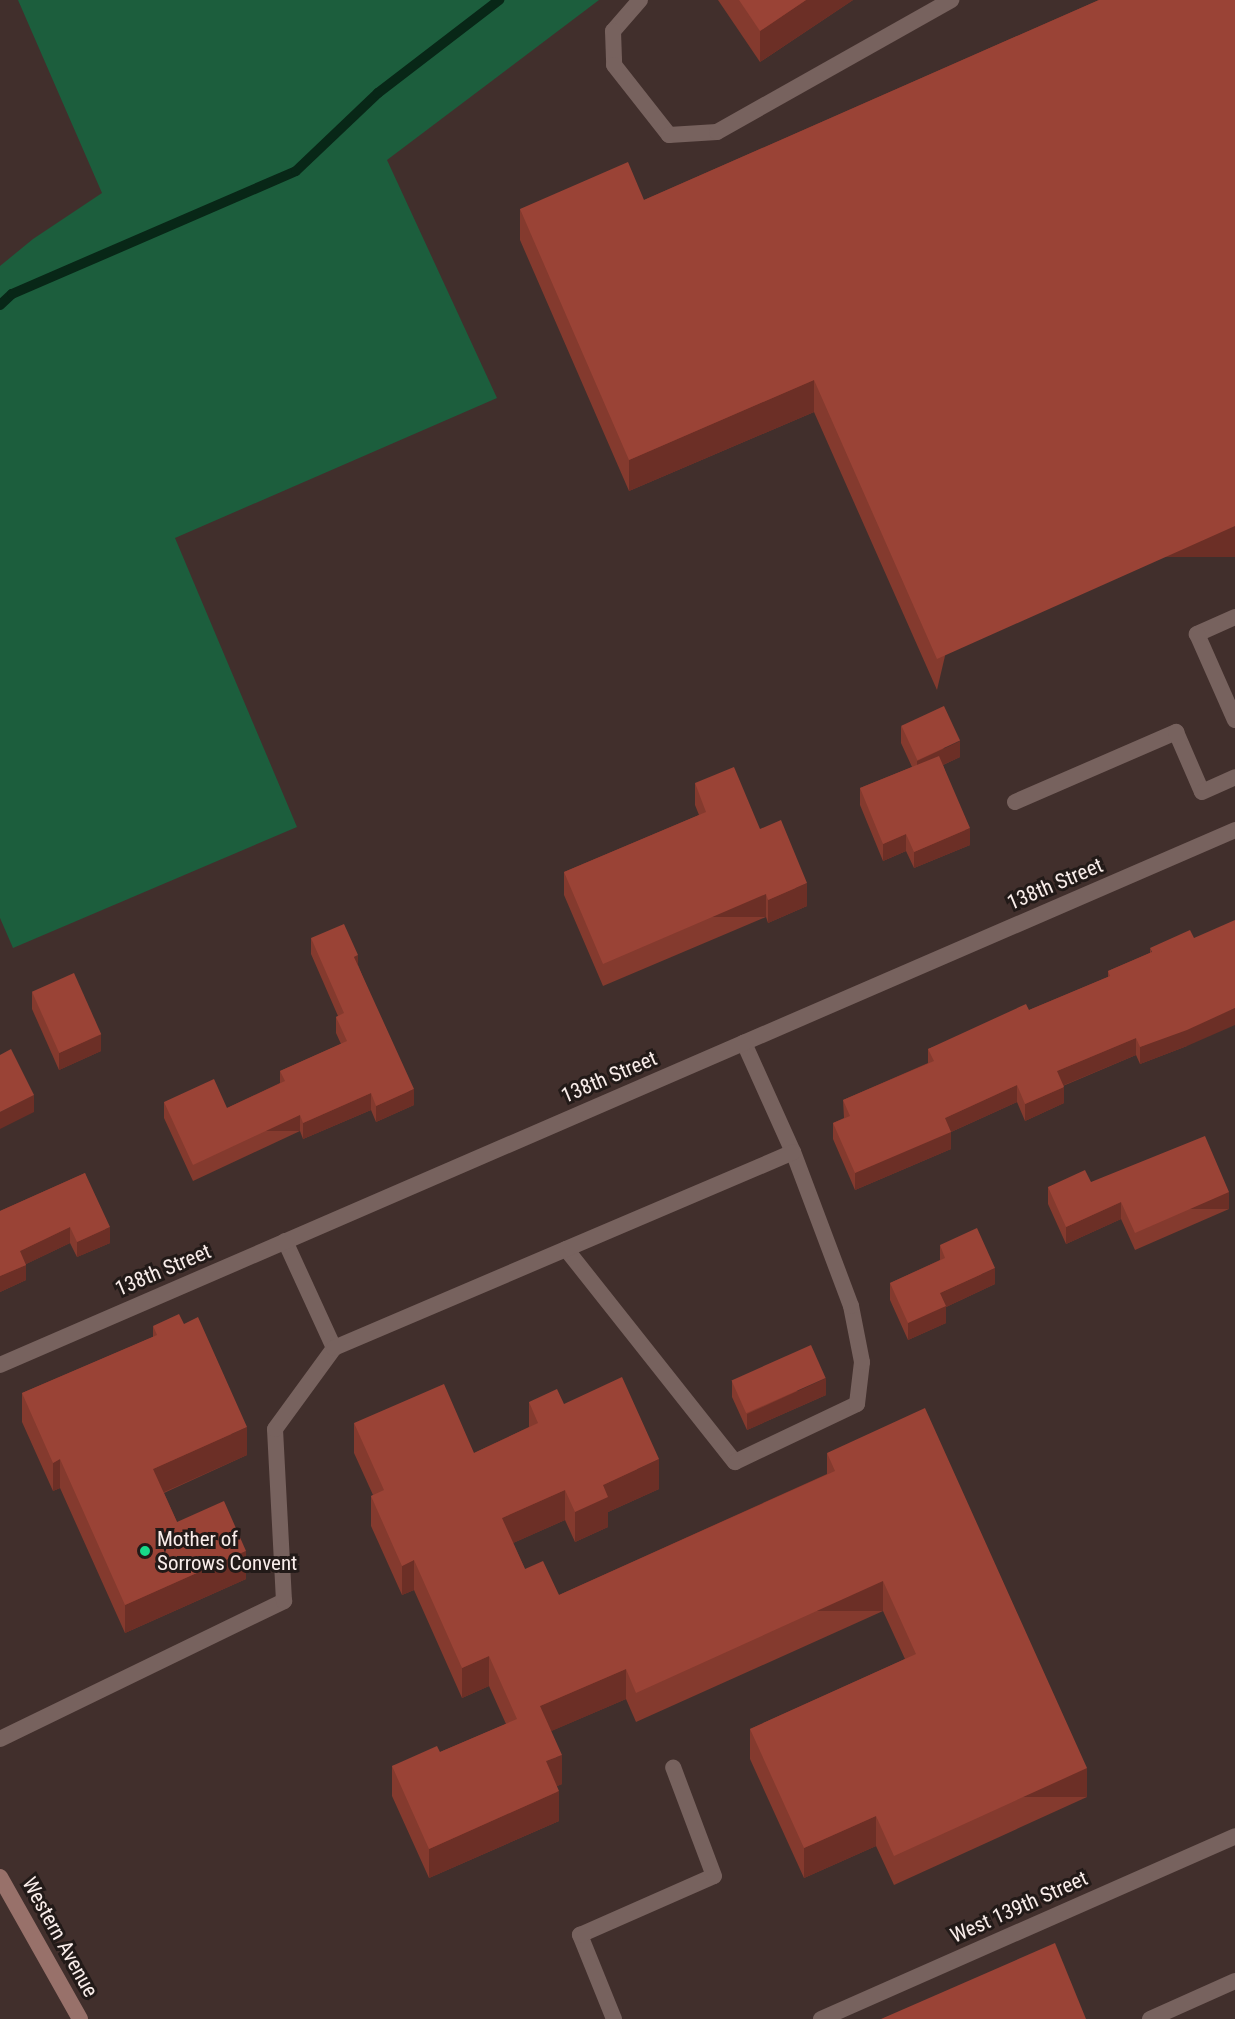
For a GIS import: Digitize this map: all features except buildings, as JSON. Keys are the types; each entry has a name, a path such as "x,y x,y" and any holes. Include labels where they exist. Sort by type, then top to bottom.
{"main road":[{"name":"Western Avenue","path":"0,1877 4,1895 80,2019"}],"street":[{"path":"640,0 613,31 614,65 669,135 717,132 951,0"},
{"path":"1235,617 1197,634 1235,720"},
{"path":"1015,802 1176,732 1202,792 1235,777"},
{"name":"138th Street","path":"0,1365 1235,830"},
{"path":"566,1249 735,1462 857,1404 862,1362 851,1306 793,1152 744,1043"},
{"path":"0,1739 284,1601 275,1429 334,1348 793,1152"},
{"path":"285,1241 334,1348"},
{"path":"614,2019 580,1935 714,1876 673,1767"},
{"name":"West 139th Street","path":"821,2019 1235,1836"},
{"path":"1150,2019 1235,1980"}],"green space":[{"path":"18,0 599,0 387,160 497,398 175,538 297,827 13,948 0,918 0,266 33,239 102,193"}],"waterway":[{"path":"0,305 12,294 296,171 378,93 499,0"}],"place":[{"name":"Mother of Sorrows Convent","path":"145,1551"}]}
